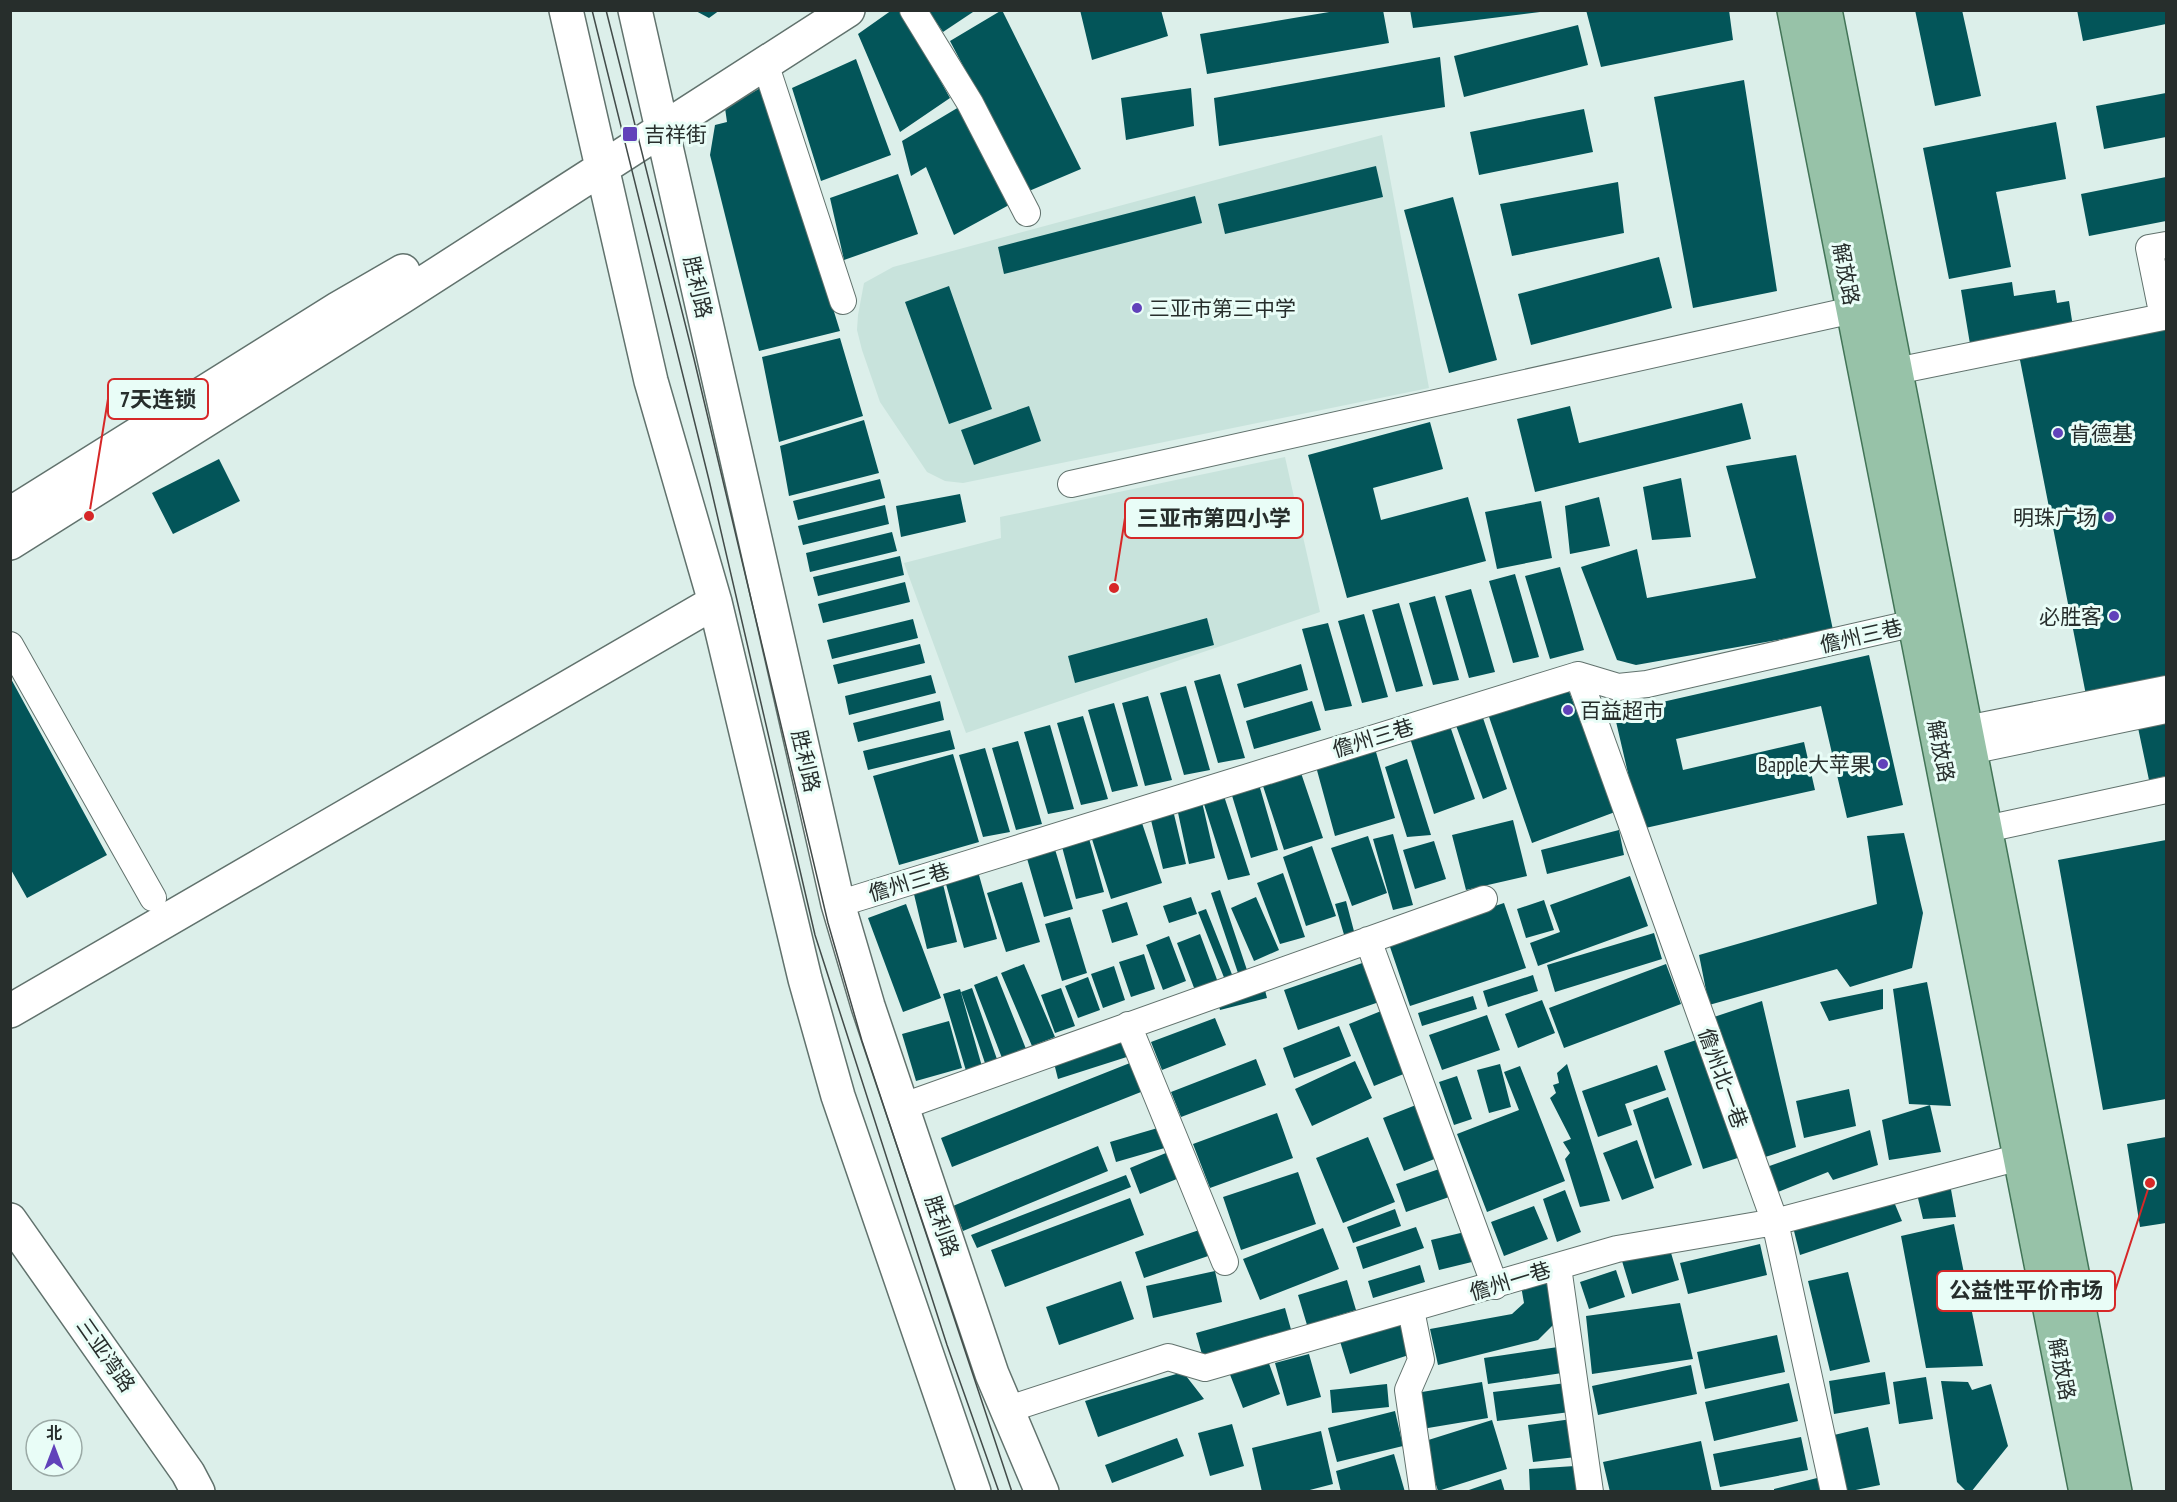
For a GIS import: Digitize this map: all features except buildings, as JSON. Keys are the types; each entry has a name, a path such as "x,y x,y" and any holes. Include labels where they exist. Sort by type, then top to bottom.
{"main road":[{"path":"566,10 651,381 715,602 805,979 838,1096 974,1491"},
{"name":"胜利路","path":"634,10 838,904 901,1107 1006,1410 1042,1491"},
{"path":"10,543 660,118 812,10"},
{"path":"660,118 765,63 848,10"},
{"name":"解放路","path":"1794,10 2086,1491"},
{"name":"解放路","path":"1825,10 2115,1491"},
{"path":"10,514 339,308 600,157"},
{"path":"10,1011 715,602"},
{"name":"三亚湾路","path":"10,1220 188,1473 198,1491"}],"street":[{"path":"913,10 970,103 1028,213"},
{"path":"765,63 843,301"},
{"path":"1896,371 2163,317 2150,248 2166,245"},
{"path":"1071,484 1852,310"},
{"name":"儋州三巷","path":"838,904 1578,675 1618,687 1647,684 1916,623"},
{"path":"10,645 153,898"},
{"name":"儋州北一巷","path":"1578,675 1775,1222 1834,1491"},
{"path":"1968,740 2166,689"},
{"path":"1968,740 2166,710"},
{"path":"1986,829 2166,790"},
{"path":"901,1107 1484,899"},
{"path":"1368,940 1495,1286"},
{"path":"1128,1025 1225,1262"},
{"name":"儋州一巷","path":"1006,1410 1168,1357 1206,1368 1617,1249 1775,1222 2020,1157"},
{"path":"1558,1267 1590,1491"},
{"path":"1411,1310 1421,1360 1408,1390 1423,1491"}],"shaded area":[{"name":"三亚市第三中学","path":"1382,135 1429,388 963,483 945,481 927,472 880,402 862,350 857,330 858,315 864,283 893,267"},
{"path":"1285,457 1320,612 966,733 904,563 1001,538 1000,517"}],"tram line":[{"path":"592,10 709,480 815,935 947,1345 999,1492"},
{"path":"606,10 694,359 828,923 862,1041 1012,1492"}],"place":[{"name":"吉祥街","path":"630,134"},
{"name":"三亚市第三中学","path":"1137,308"},
{"name":"肯德基","path":"2058,433"},
{"name":"7天连锁","path":"89,516"},
{"name":"明珠广场","path":"2109,517"},
{"name":"三亚市第四小学","path":"1114,588"},
{"name":"必胜客","path":"2114,616"},
{"name":"百益超市","path":"1568,710"},
{"name":"Bapple大苹果","path":"1883,764"},
{"name":"公益性平价市场","path":"2150,1183"}]}
